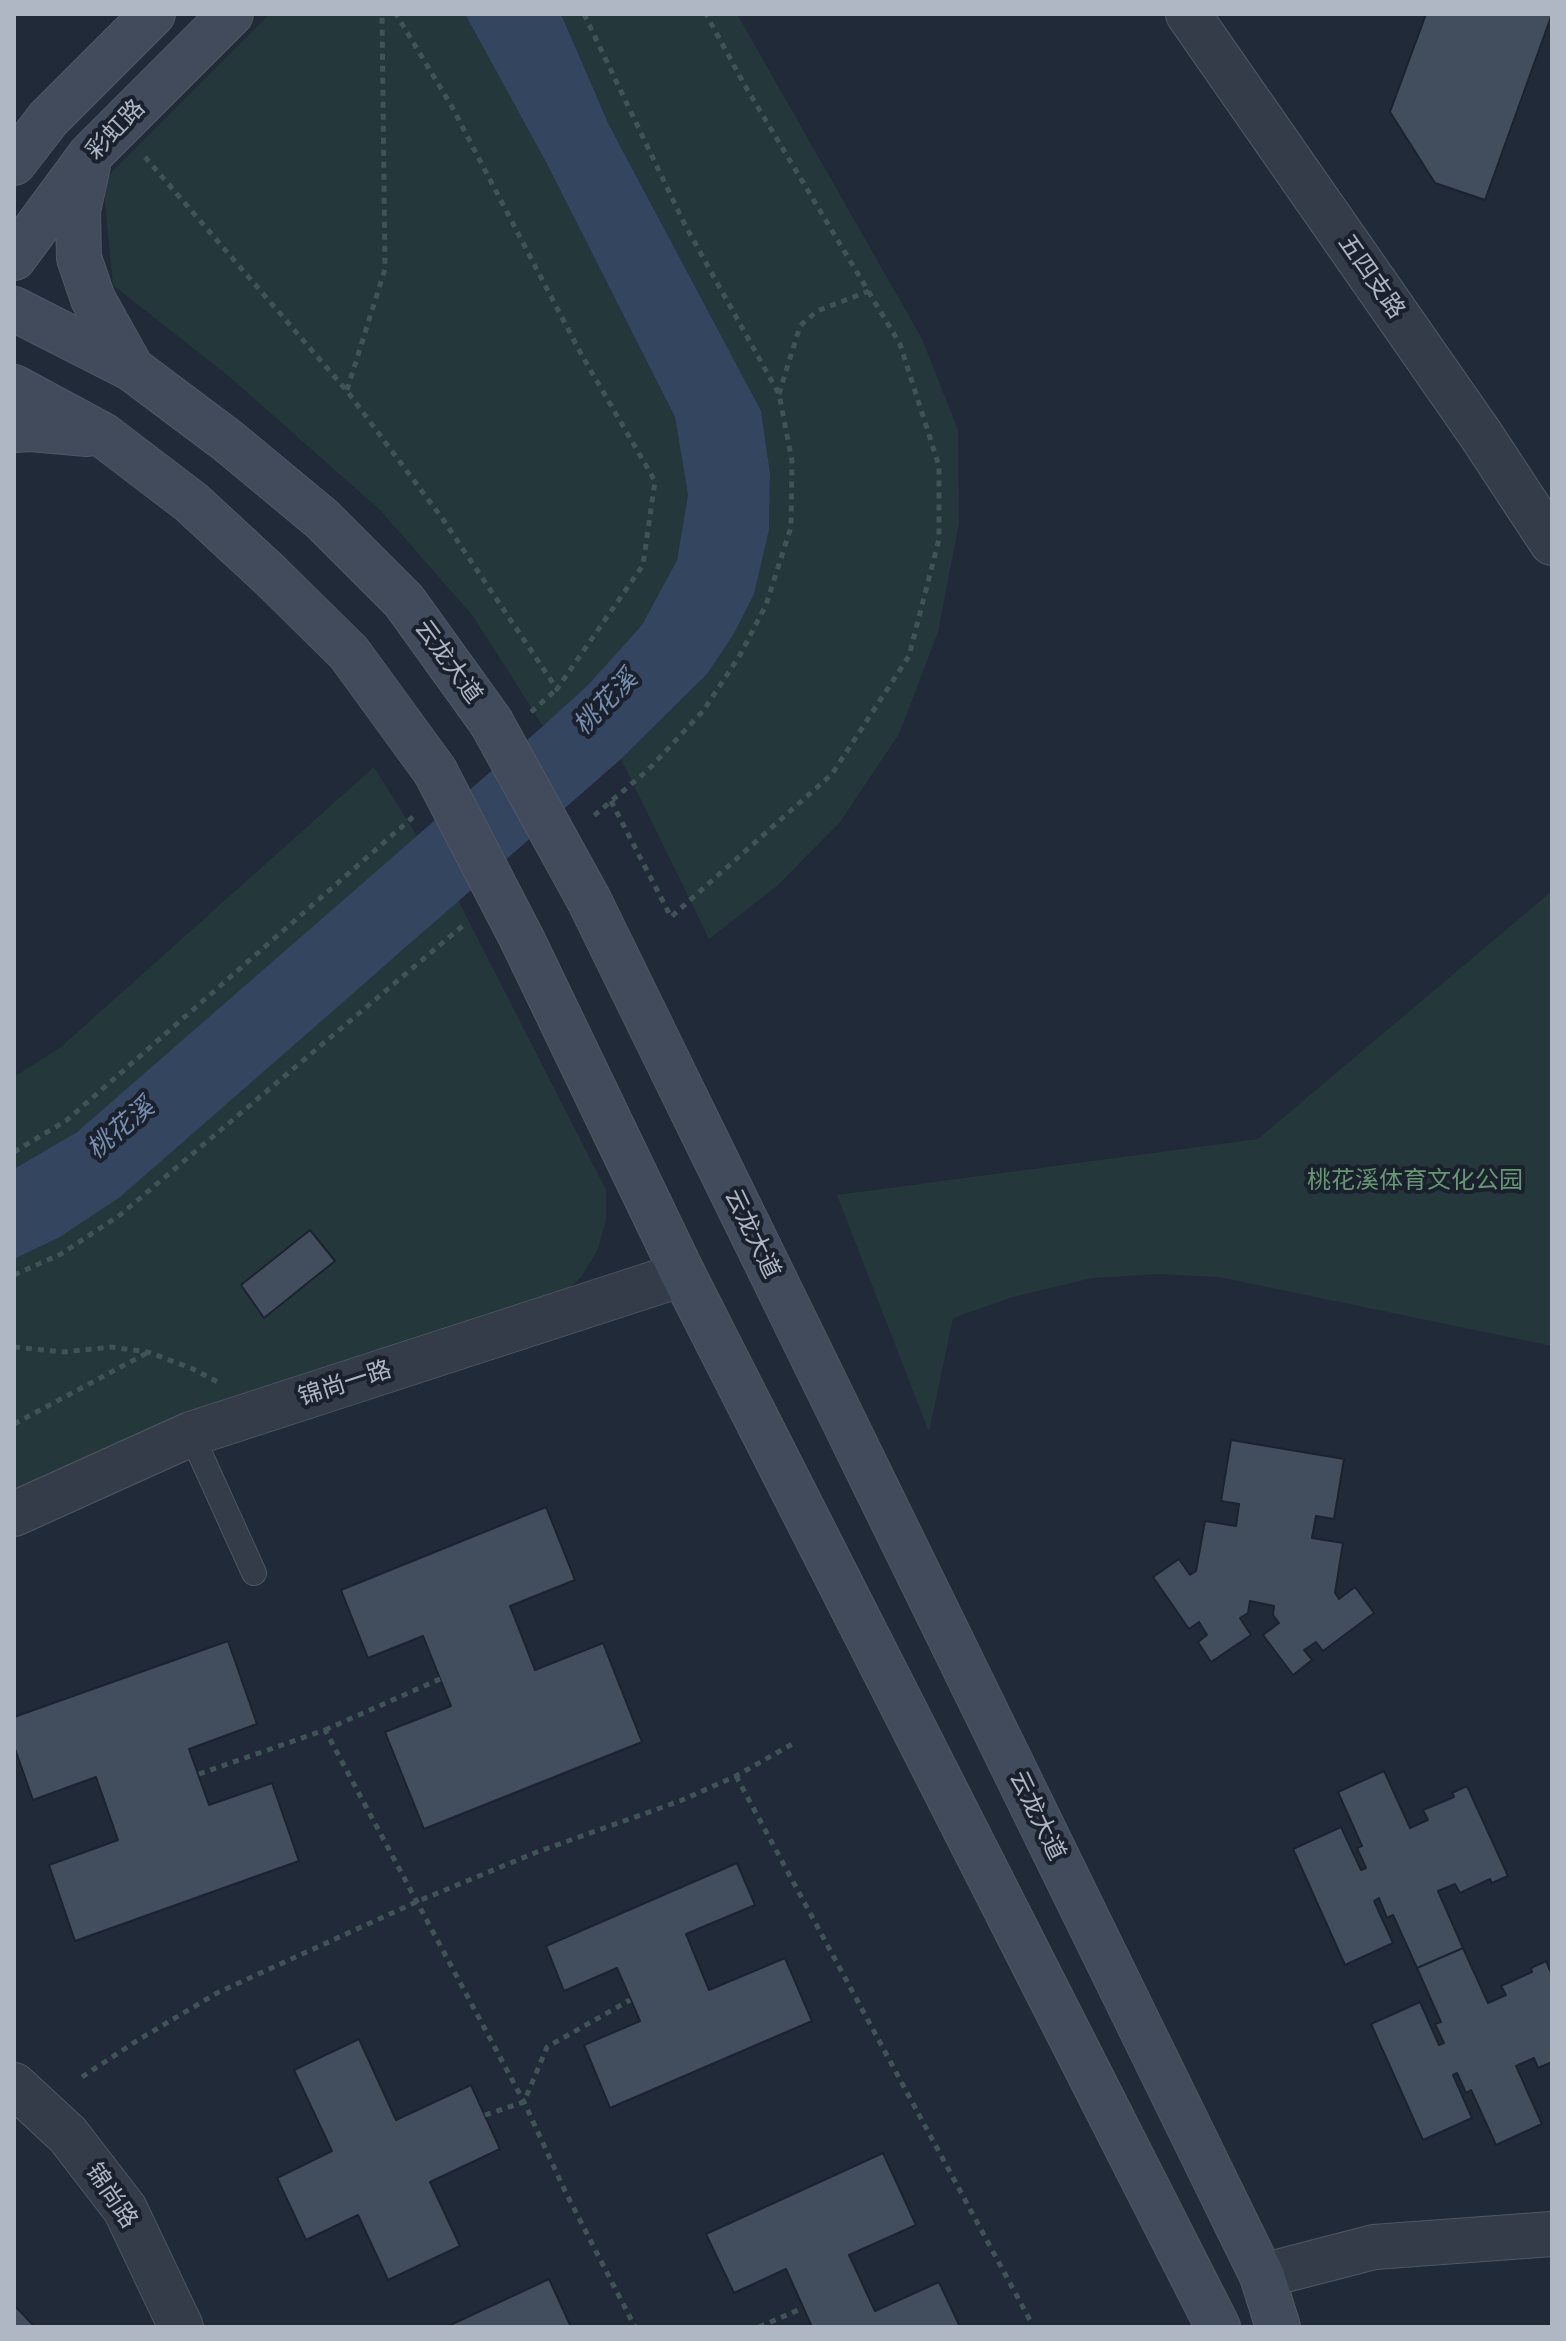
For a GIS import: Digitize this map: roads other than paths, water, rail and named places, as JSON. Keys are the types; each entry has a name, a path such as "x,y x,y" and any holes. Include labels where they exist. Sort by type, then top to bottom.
{"main road":[{"path":"14,146 48,119 153,14"},
{"name":"彩虹路","path":"14,258 90,155 231,14"},
{"path":"14,163 48,119"},
{"path":"90,155 78,211 79,258 93,299 132,369"},
{"name":"云龙大道","path":"14,309 132,369 228,441 322,519 404,601 506,721 589,900 1262,2276 1278,2327"},
{"path":"14,387 103,435 191,502 349,653 435,771 523,941 683,1274 1218,2327"},
{"path":"14,430 103,435"}],"street":[{"name":"五四支路","path":"1188,14 1481,435 1552,543"},
{"name":"锦尚一路","path":"14,1514 191,1434 683,1274"},
{"name":"锦尚路","path":"14,2085 68,2135 125,2209 181,2327"},
{"path":"1262,2276 1374,2247 1552,2234"}],"lane":[{"path":"191,1434 254,1573"}],"water":[{"name":"桃花溪","path":"465,14 561,14 609,125 761,411 770,473 769,530 754,594 733,635 707,674 621,759 120,1197 58,1238 14,1259 14,1169 77,1132 588,685 642,625 677,560 688,495 675,417 547,164"}],"park label":[{"name":"桃花溪体育文化公园","path":"1415,1181"}]}
